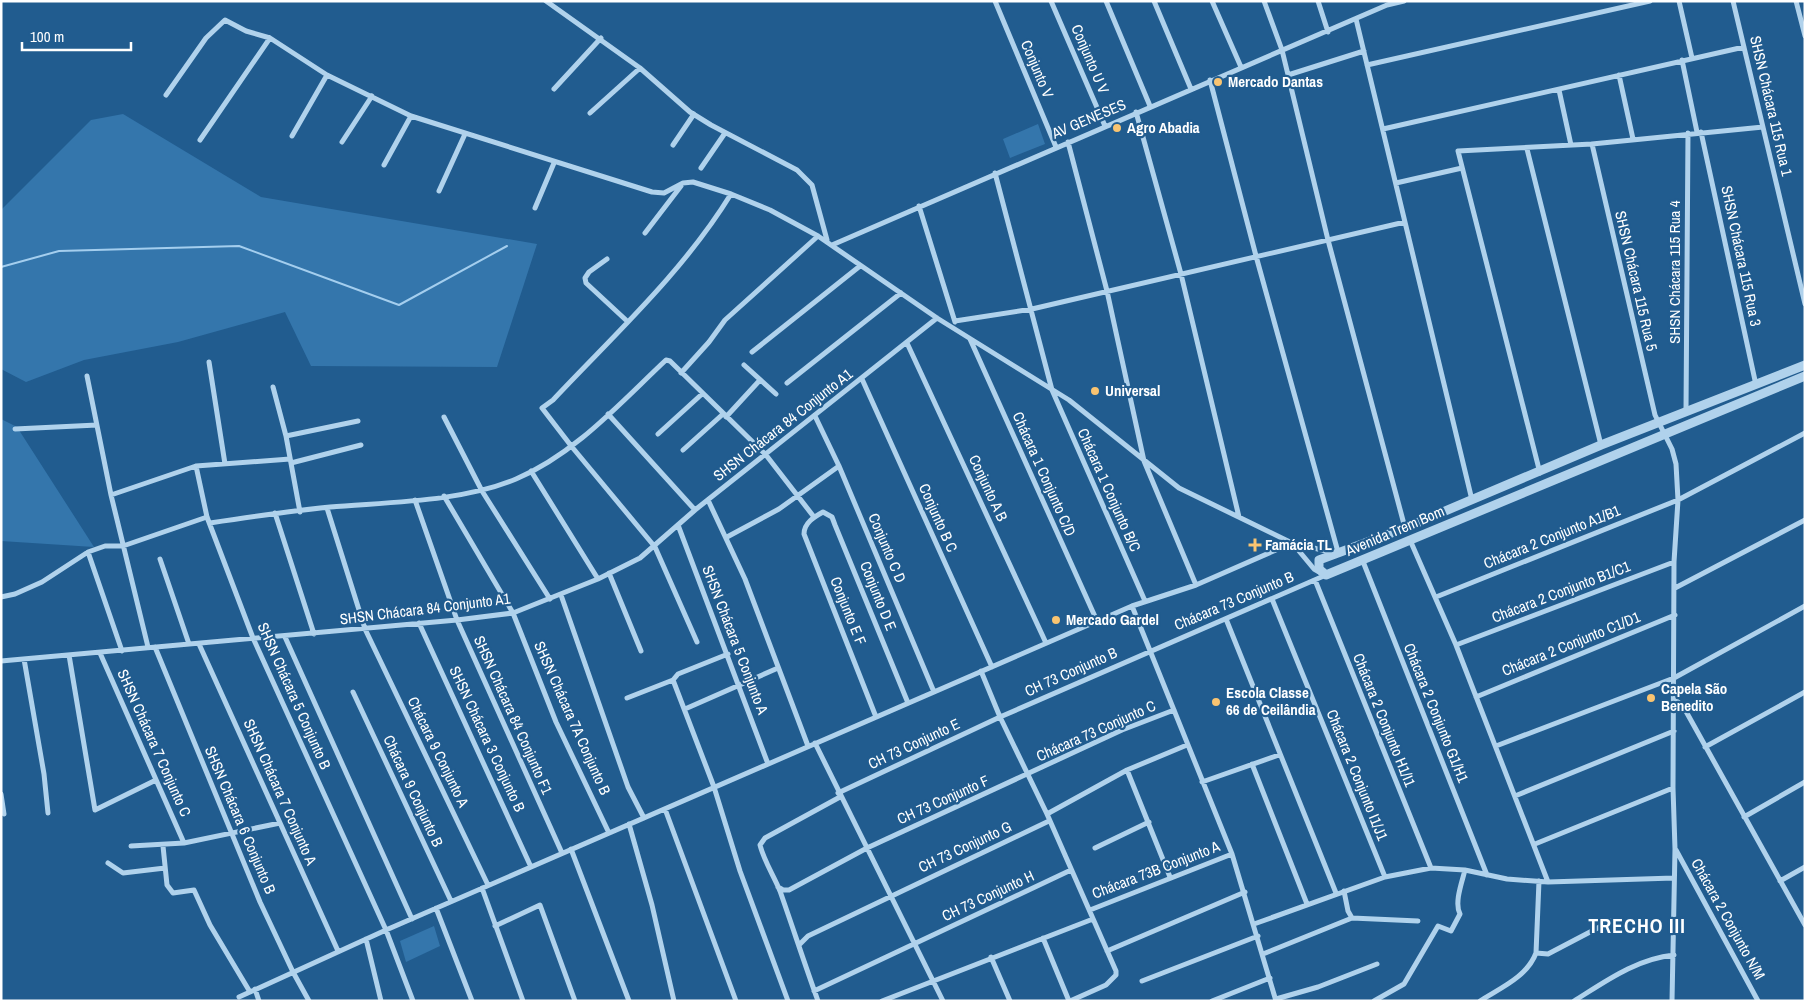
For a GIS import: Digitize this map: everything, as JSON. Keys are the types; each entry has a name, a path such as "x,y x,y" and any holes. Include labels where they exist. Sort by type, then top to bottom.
{"street":[{"path":"546,1 601,38 694,114 725,133 797,170 807,179 815,194 827,240"},
{"name":"Conjunto V","path":"995,1 1056,147"},
{"name":"Conjunto U V","path":"1052,1 1105,126"},
{"path":"1106,1 1150,106"},
{"path":"1154,1 1191,89"},
{"path":"1212,1 1241,67"},
{"path":"1264,1 1282,50 1328,240 1405,528"},
{"path":"1318,1 1328,32"},
{"name":"AV GENESES","path":"832,245 1210,80 1328,32 1387,3 1404,1"},
{"path":"1367,65 1650,1"},
{"path":"1679,1 1692,58"},
{"name":"SHSN Chácara 115 Rua 1","path":"1733,1 1805,304"},
{"path":"1796,1 1805,36"},
{"path":"1356,19 1472,500"},
{"path":"166,95 206,38 225,20 246,31 270,38 327,75 411,116 652,192 664,192 683,183 693,182 731,194 770,210 827,240 860,266 937,318 1086,411 1144,461 1179,488 1292,543 1337,552 1210,80"},
{"path":"200,140 270,38"},
{"path":"554,89 601,38"},
{"path":"1383,129 1744,47"},
{"path":"1288,75 1364,51"},
{"name":"SHSN Chácara 115 Rua 3","path":"1682,60 1756,385"},
{"path":"590,113 640,68"},
{"path":"292,136 327,75"},
{"path":"1619,75 1633,139"},
{"path":"1559,90 1571,145"},
{"path":"342,142 372,96"},
{"path":"1136,112 1181,274 1239,517"},
{"path":"673,145 694,114"},
{"path":"384,165 411,116"},
{"path":"1540,473 1458,151 1527,149 1592,144 1763,127"},
{"path":"701,168 725,133"},
{"name":"SHSN Chácara 115 Rua 4","path":"1686,412 1688,133"},
{"path":"440,191 465,134"},
{"path":"1068,142 1107,291 1144,461 1196,585"},
{"name":"SHSN Chácara 115 Rua 5","path":"1592,144 1658,423"},
{"path":"1527,149 1601,445"},
{"path":"535,208 554,162"},
{"path":"1396,183 1462,168"},
{"name":"Chácara 1 Conjunto B/C","path":"995,173 1052,390 1145,601"},
{"path":"646,233 683,183"},
{"path":"697,642 655,546 542,408 553,400 678,268 714,221 731,194"},
{"path":"919,206 955,321 952,327"},
{"path":"955,321 1032,309 1405,222"},
{"path":"681,373 709,342 725,320 818,236"},
{"path":"607,259 589,272 585,278 586,283 627,321"},
{"path":"752,352 860,266"},
{"path":"787,382 901,294"},
{"name":"SHSN Chácara 84 Conjunto A1","path":"1,661 253,638 285,637 513,613 562,595 632,563 655,546 694,510 937,318"},
{"name":"Chácara 1 Conjunto C/D","path":"969,338 1097,621"},
{"name":"Conjunto A B","path":"907,343 1046,643"},
{"path":"210,523 482,491 516,479 572,447 666,360 670,361 766,455 814,517"},
{"path":"209,362 225,464"},
{"path":"744,365 776,394"},
{"name":"Avenida Trem Bom","path":"1805,365 1601,445 1540,473 1405,528 1337,552 1319,560 1318,564 1324,574 1805,376"},
{"path":"87,376 111,495 148,647"},
{"name":"Conjunto B C","path":"862,379 992,667"},
{"path":"683,450 725,416 760,380"},
{"path":"273,387 286,436 300,512"},
{"path":"658,434 702,394"},
{"path":"608,414 694,510"},
{"name":"Conjunto C D","path":"815,416 839,466 934,692"},
{"path":"444,417 482,491 550,599"},
{"path":"286,436 358,421"},
{"path":"1658,423 1672,449 1676,464 1678,500 1674,562 1673,788 1675,849 1672,1001"},
{"path":"15,429 97,424"},
{"name":"Chácara 2 Conjunto A1/B1","path":"1436,597 1678,500 1805,433"},
{"path":"111,495 196,466 290,461 361,445"},
{"name":"SHSN Chácara 5 Conjunto B","path":"196,466 207,517 253,638 386,930 413,1001"},
{"path":"727,537 766,518 839,466"},
{"path":"531,471 598,579"},
{"name":"SHSN Chácara 7A Conjunto B","path":"444,496 513,613 556,722 609,833"},
{"name":"SHSN Chácara 84 Conjunto F1","path":"415,500 457,620 562,853"},
{"path":"708,500 727,537 808,746"},
{"name":"Chácara 9 Conjunto A","path":"327,508 365,629 488,885"},
{"name":"Conjunto D E","path":"814,517 823,512 832,517 908,703"},
{"path":"275,514 314,634"},
{"path":"1,597 15,594 42,582 88,552 105,546 124,546 207,517"},
{"name":"Conjunto E F","path":"814,517 806,525 804,534 876,717"},
{"path":"1675,588 1805,520"},
{"name":"SHSN Chácara 5 Conjunto A","path":"678,525 740,685 768,764"},
{"path":"1410,540 1456,645 1535,844 1548,882"},
{"path":"238,997 412,918 1097,621 1145,601 1196,585 1292,543"},
{"path":"1292,543 1314,569 1324,574"},
{"path":"88,552 122,651"},
{"path":"160,559 189,644"},
{"name":"Chácara 2 Conjunto G1/H1","path":"1362,559 1487,875"},
{"name":"Chácara 2 Conjunto B1/C1","path":"1456,645 1674,562"},
{"path":"609,573 641,651"},
{"name":"Chácara 73 Conjunto B","path":"1151,650 1272,599 1315,580 1324,574"},
{"name":"Chácara 2 Conjunto H1/I1","path":"1315,580 1431,868"},
{"path":"562,595 628,787 644,818"},
{"name":"Chácara 2 Conjunto I1/J1","path":"1272,599 1384,877"},
{"path":"1132,606 1232,854 1276,1000 1318,987 1377,964"},
{"path":"1496,746 1674,678 1805,606"},
{"name":"Chácara 2 Conjunto C1/D1","path":"1476,697 1675,615"},
{"path":"1226,619 1336,893"},
{"name":"SHSN Chácara 3 Conjunto B","path":"419,623 531,867"},
{"path":"285,637 412,918"},
{"name":"SHSN Chácara 7 Conjunto A","path":"199,644 338,951"},
{"name":"SHSN Chácara 6 Conjunto B","path":"155,647 232,834 293,972 309,1001"},
{"name":"CH 73 Conjunto B","path":"1000,717 1151,650"},
{"name":"SHSN Chácara 7 Conjunto C","path":"100,653 184,843"},
{"path":"627,698 673,680 678,674 728,654"},
{"path":"69,655 95,810 156,780"},
{"path":"24,659 44,774 48,813"},
{"path":"684,709 778,668"},
{"path":"981,671 1000,717 1029,775 1090,910 1116,975 1106,984 1069,1001 1043,938"},
{"path":"673,680 714,787 740,871 788,1001"},
{"name":"Chácara 9 Conjunto B","path":"353,692 451,901"},
{"path":"1705,747 1805,692"},
{"path":"1674,699 1683,706 1805,925"},
{"name":"Chácara 73 Conjunto C","path":"1029,775 1122,730 1174,710"},
{"name":"CH 73 Conjunto E","path":"778,887 761,851 761,842 839,795 1000,717"},
{"path":"1515,796 1674,731"},
{"path":"815,744 943,1001"},
{"path":"1047,814 1127,770 1187,745"},
{"path":"1202,782 1279,755"},
{"path":"1252,764 1306,904"},
{"path":"1127,770 1170,878"},
{"name":"CH 73 Conjunto F","path":"778,887 782,890 789,890 867,848 1029,775"},
{"path":"1744,816 1805,782"},
{"path":"1535,844 1673,788"},
{"path":"1,794 4,814"},
{"path":"665,809 736,1001"},
{"name":"CH 73 Conjunto G","path":"799,945 808,936 1049,821"},
{"path":"1095,848 1148,822"},
{"path":"131,846 163,846 184,843 280,823"},
{"path":"629,824 652,906 674,1001"},
{"path":"163,846 168,885 174,893 194,890 210,926 259,1001"},
{"path":"571,849 629,1001"},
{"name":"Chácara 2 Conjunto N/M","path":"1675,849 1758,1001"},
{"name":"Chácara 73B Conjunto A","path":"1090,910 1232,854"},
{"path":"108,863 123,873 165,868"},
{"path":"1780,881 1805,867"},
{"path":"1254,924 1384,877 1431,868 1465,870 1487,875 1548,882 1674,878"},
{"name":"CH 73 Conjunto H","path":"814,991 1072,870"},
{"path":"1374,1001 1404,984 1438,926 1450,931 1460,914 1458,912 1459,895 1465,870"},
{"path":"1480,1001 1524,972 1533,962 1536,953 1539,881"},
{"path":"778,887 799,945 812,989 818,1001"},
{"path":"482,888 523,1001"},
{"path":"1344,891 1348,911 1352,918"},
{"path":"1106,951 1245,892"},
{"path":"495,926 540,905 576,1001"},
{"path":"436,908 472,1001"},
{"path":"882,1001 1093,918"},
{"path":"1263,954 1352,918 1418,921"},
{"path":"1536,953 1548,954 1611,921"},
{"path":"1142,981 1258,936"},
{"path":"366,939 381,1001"},
{"path":"1574,1001 1637,964 1656,957 1674,955"},
{"path":"991,957 1010,1001"},
{"path":"1212,1001 1270,978"}],"shaded area":[{"path":"123,114 261,197 537,244 497,367 311,366 285,312 178,342 84,360 26,382 1,369 1,210 91,120"},
{"path":"1038,124 1045,144 1010,158 1003,139"},
{"path":"1,419 17,427 94,547 1,541"},
{"path":"434,926 440,946 406,962 400,941"}],"waterway":[{"path":"1,267 59,251 239,246 399,305 507,246"}],"place":[{"name":"Mercado Dantas","path":"1218,82"},
{"name":"Agro Abadia","path":"1117,128"},
{"name":"Universal","path":"1095,391"},
{"name":"Famácia TL","path":"1255,545"},
{"name":"Mercado Gardel","path":"1056,620"},
{"name":"Capela São Benedito","path":"1651,698"},
{"name":"Escola Classe 66 de Ceilândia","path":"1216,702"}],"district":[{"name":"TRECHO III","path":"1637,926"}]}
